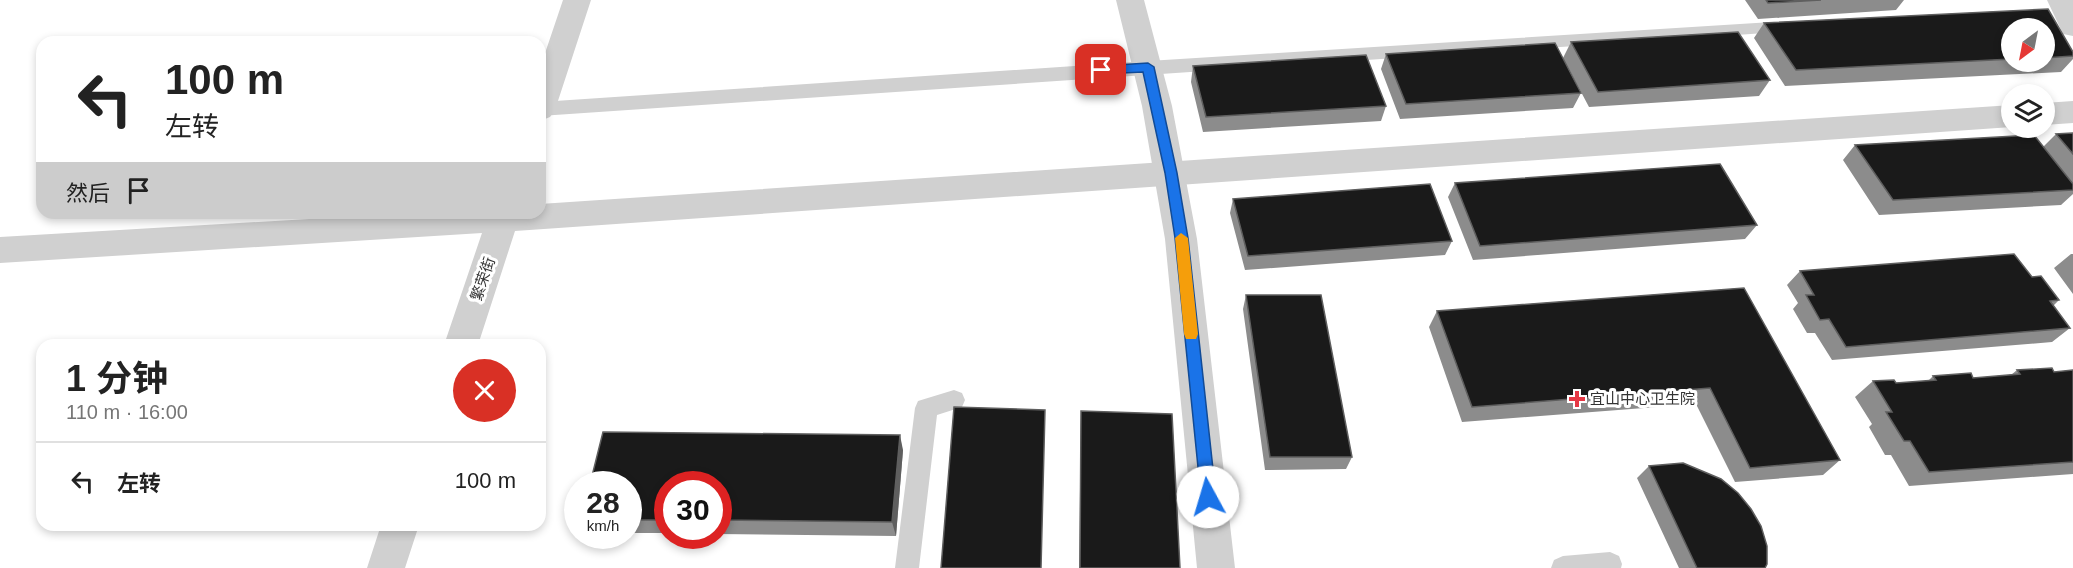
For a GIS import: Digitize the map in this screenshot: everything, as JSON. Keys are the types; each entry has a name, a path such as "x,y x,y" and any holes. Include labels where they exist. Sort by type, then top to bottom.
{"street":[{"path":"546,91 577,0"},
{"path":"1130,0 1148,67 1171,173 1181,238 1216,568"},
{"path":"2055,113 2073,112"},
{"path":"546,213 2001,117"},
{"path":"0,250 460,219"},
{"name":"繁荣街","path":"463,339 503,219"},
{"path":"386,568 398,531"}],"lane":[{"path":"546,109 1148,67 1803,26"},
{"path":"907,568 926,408 954,400"},
{"path":"1563,568 1610,564"}],"building":[{"path":"1766,0 1821,0 1768,3"},
{"path":"2048,9 2053,18 2001,18 2001,60 1796,70 1764,23"},
{"path":"2055,21 2073,52 2073,56 2055,57"},
{"path":"1738,32 1770,80 1598,92 1571,42"},
{"path":"1555,43 1581,93 1406,104 1386,54"},
{"path":"1366,55 1386,106 1206,117 1193,66"},
{"path":"2073,133 2073,154 2056,134"},
{"path":"2001,137 2036,138 2073,184 2073,190 1893,200 1855,145"},
{"path":"1720,164 1757,225 1480,246 1455,183"},
{"path":"1430,184 1452,241 1248,256 1233,199"},
{"path":"2014,254 2032,277 2041,276 2059,300 2050,301 2070,328 1846,347 1829,319 1820,320 1806,295 1814,295 1800,271"},
{"path":"1744,288 1840,460 1750,468 1710,388 1472,407 1437,311"},
{"path":"1246,295 1321,295 1352,457 1270,457"},
{"path":"2052,368 2054,372 2073,370 2073,462 1929,472 1910,441 1904,441 1886,412 1892,412 1873,381 1894,380 1896,383 1936,380 1933,376 1971,373 1973,378 2020,374 2017,370"},
{"path":"954,407 1045,410 1041,568 941,568"},
{"path":"1081,411 1172,414 1180,568 1080,568"},
{"path":"603,432 900,435 892,522 732,520 732,471 654,471 654,520 642,520 642,471 593,471"},
{"path":"1683,463 1721,479 1738,493 1751,509 1761,526 1767,546 1765,568 1697,568 1649,466"}],"slow traffic":[{"path":"1181,238 1191,334"}],"place":[{"name":"宜山中心卫生院","path":"1577,399"}],"route":[{"path":"1101,70 1148,67 1171,173 1181,238 1208,497"}]}
